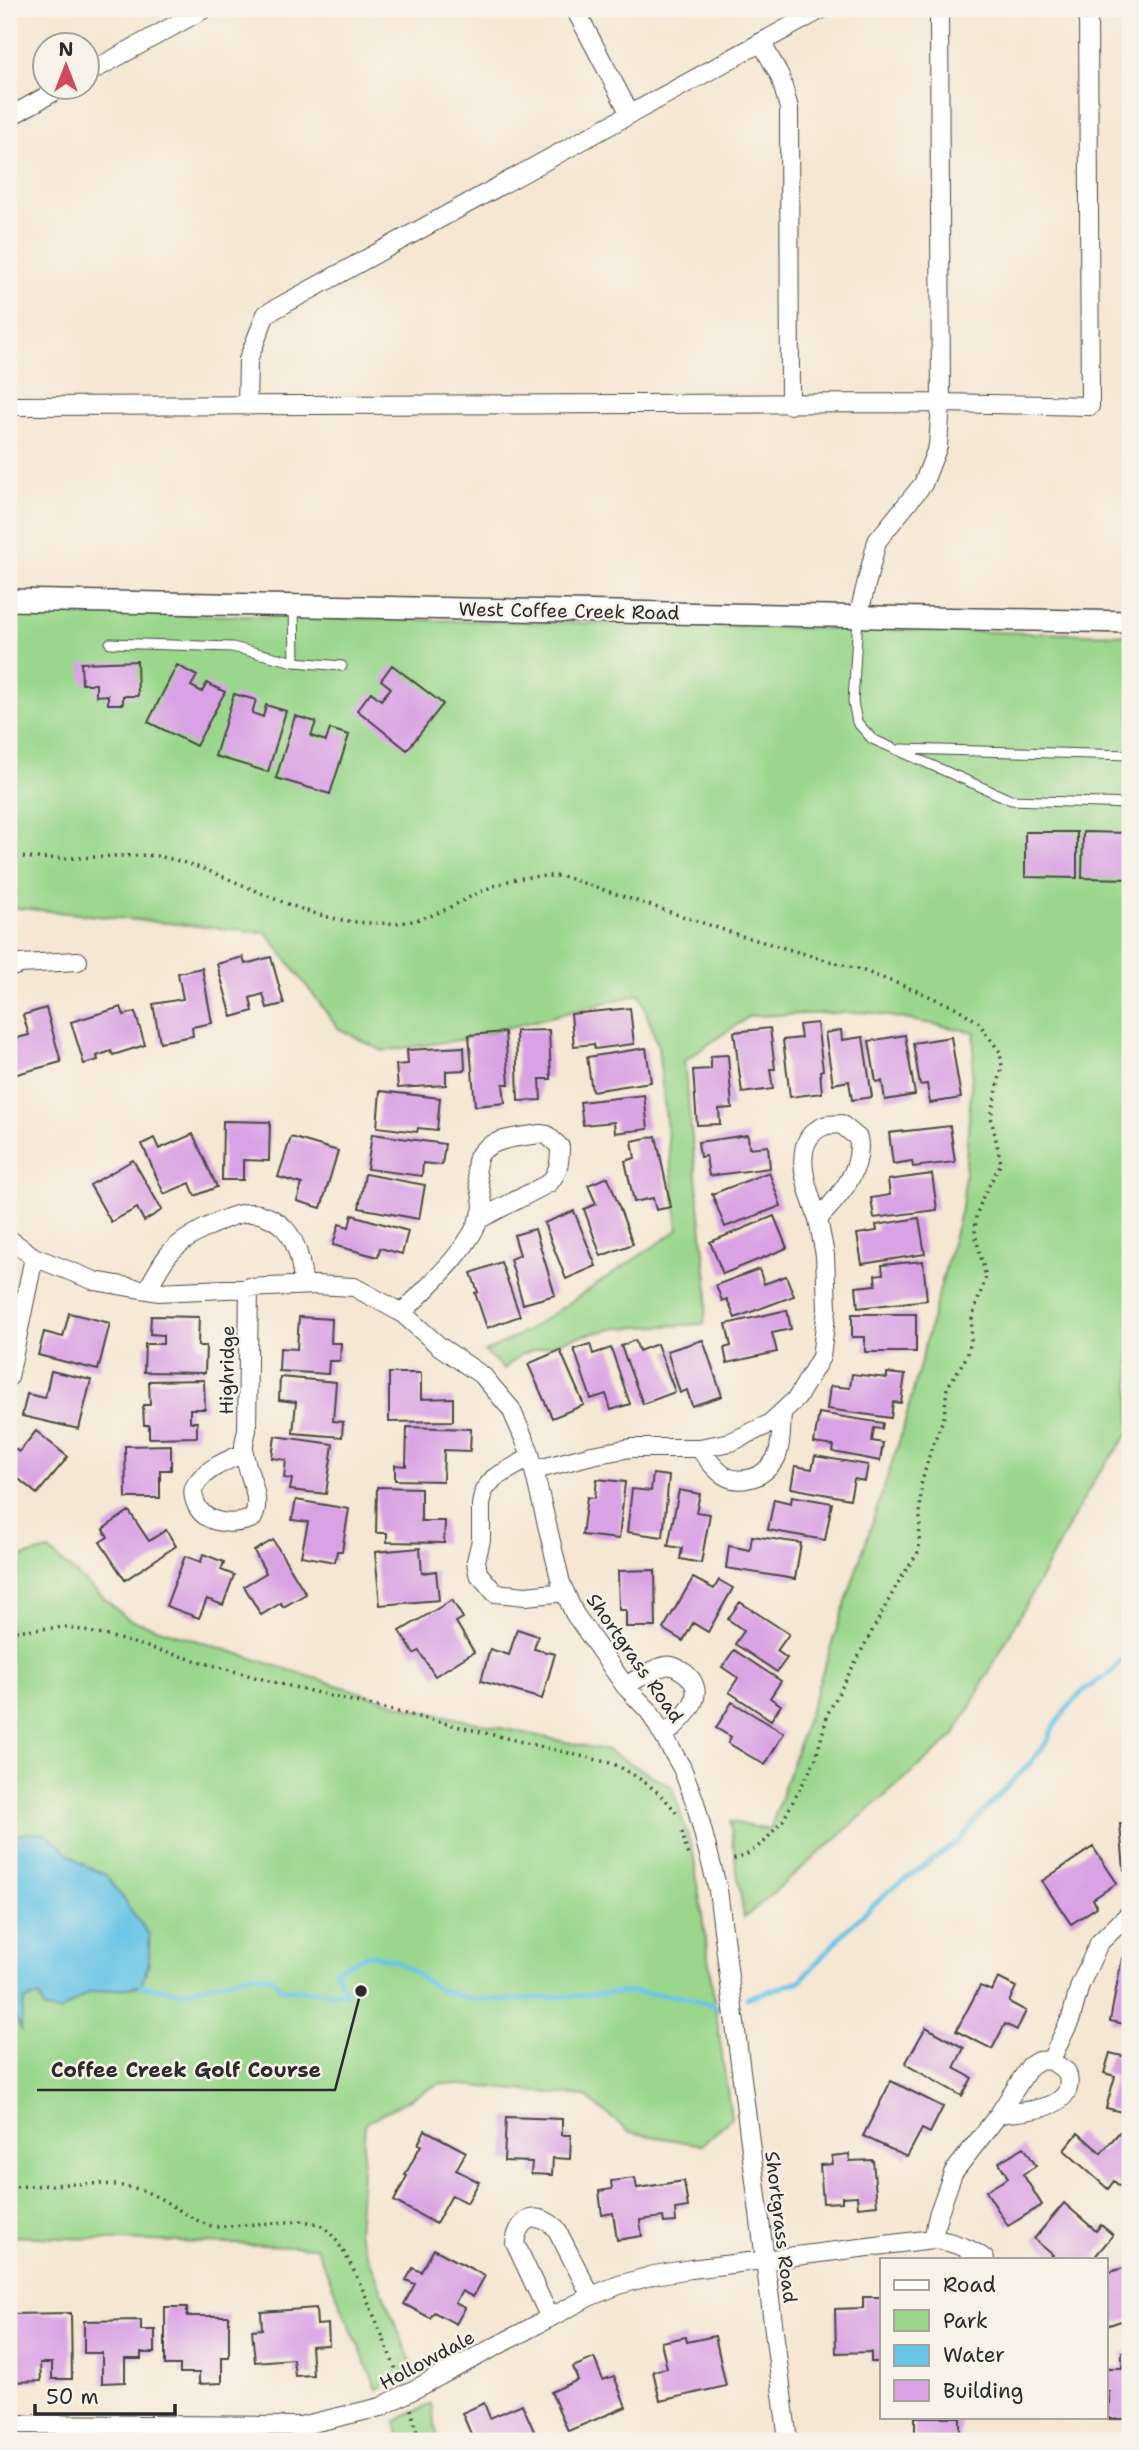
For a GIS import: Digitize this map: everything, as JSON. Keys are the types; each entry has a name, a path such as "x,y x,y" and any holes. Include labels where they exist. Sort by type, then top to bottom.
{"street":[{"path":"102,65 204,9"},
{"path":"575,9 630,114"},
{"path":"247,406 248,360 266,314 822,9"},
{"path":"858,617 877,541 923,485 938,446 941,403 939,9"},
{"path":"9,406 941,403 1090,406 1088,9"},
{"path":"761,42 780,76 789,108 790,405"},
{"path":"9,117 36,102"},
{"name":"West Coffee Creek Road","path":"9,600 1130,622"},
{"path":"9,968 20,964 78,961"},
{"path":"565,1592 526,1596 495,1593 478,1573 476,1561 481,1540 484,1490 494,1478 533,1463 631,1448 699,1448 732,1441 769,1424 797,1398 821,1357 827,1309 825,1255 818,1219 809,1193 803,1156 806,1144 814,1133 824,1125 841,1124 858,1138 858,1163 818,1219"},
{"path":"402,1314 468,1242 478,1220 483,1210 477,1166 478,1156 488,1145 540,1134 547,1135 560,1147 560,1161 555,1176 549,1183 478,1220"},
{"path":"147,1290 168,1254 180,1243 238,1214 252,1213 270,1218 286,1230 297,1249 304,1285"},
{"name":"Shortgrass Road","path":"9,1239 34,1257 94,1281 158,1292 304,1285 354,1287 402,1314 439,1346 483,1376 511,1409 533,1463 565,1592 574,1613 625,1686 649,1711 665,1735 695,1802 718,1890 788,2441"},
{"path":"9,1377 34,1257"},
{"name":"Highridge","path":"244,1453 247,1430 249,1287"},
{"path":"699,1448 716,1471 731,1479 741,1481 761,1474 776,1459 781,1439 782,1412"},
{"path":"625,1686 664,1665 674,1666 689,1676 696,1693 694,1703 690,1711 665,1735"},
{"path":"1051,2060 1071,2018 1080,1985 1099,1943 1130,1913"},
{"path":"984,2258 953,2242 933,2239 938,2215 953,2173 999,2114 1030,2066 1038,2061 1051,2060 1067,2072 1070,2088 1067,2095 1059,2101 999,2114"},
{"path":"550,2318 515,2243 520,2225 527,2220 547,2221 556,2228 591,2296"},
{"name":"Hollowdale","path":"9,2424 300,2426 382,2407 591,2296 654,2275 933,2239"}],"lane":[{"path":"294,606 295,662"},
{"path":"858,617 853,702 858,722 872,739 1012,800 1130,804"},
{"path":"110,643 232,647 295,662 342,666"},
{"path":"896,749 1130,755"}],"path":[{"path":"9,856 162,857 342,922 408,922 500,884 531,876 562,876 739,935 864,971 918,991 957,1008 978,1022 1000,1052 1002,1066 991,1117 1001,1163 976,1216 975,1234 986,1277 972,1317 971,1342 967,1356 947,1388 944,1417 921,1485 919,1550 899,1581 828,1713 815,1760 783,1820 764,1842 746,1855 729,1861 688,1856 679,1817 668,1801 645,1781 614,1764 269,1681 67,1627 9,1631"},
{"path":"9,2187 101,2185 138,2189 202,2223 215,2227 301,2221 314,2222 325,2228 341,2249 358,2281 406,2395 419,2441"}],"green space":[{"path":"9,611 1130,635 1130,1432 1094,1480 954,1736 744,1918 730,1822 770,1830 902,1433 963,1201 975,1032 867,1012 750,1016 684,1061 708,1291 704,1324 617,1328 572,1338 522,1354 504,1369 485,1352 527,1331 678,1230 658,1046 640,994 460,1040 382,1051 338,1028 267,933 9,907"},
{"path":"48,1550 128,1619 413,1709 608,1751 672,1787 693,1852 731,2118 702,2145 629,2132 585,2096 440,2083 365,2123 358,2232 415,2372 377,2389 316,2247 9,2236 9,1560"},
{"path":"431,2404 438,2441 400,2441 396,2421"}],"water":[{"path":"46,1834 79,1862 106,1875 149,1935 149,1962 141,1986 88,1993 59,2012 45,2010 39,1996 24,2001 21,2029 9,2007 9,1836"}],"building":[{"path":"137,661 138,696 123,696 123,704 108,704 108,695 96,696 96,684 82,684 81,663"},
{"path":"177,665 197,676 191,686 202,692 207,683 225,692 196,746 148,722"},
{"path":"392,665 443,704 407,750 357,710 371,692 381,700 391,688 381,680"},
{"path":"234,694 256,700 252,713 263,717 266,705 286,711 268,772 215,756"},
{"path":"295,716 316,722 311,736 326,741 330,729 349,735 330,794 276,778"},
{"path":"1025,832 1077,832 1077,878 1025,877"},
{"path":"1083,832 1130,833 1130,879 1082,878"},
{"path":"243,957 245,964 271,957 284,1004 267,1008 263,994 250,998 253,1011 232,1017 217,964"},
{"path":"202,968 212,1023 192,1027 193,1036 160,1042 153,1004 183,999 178,973"},
{"path":"121,1007 124,1015 135,1012 145,1045 113,1055 111,1051 97,1056 98,1060 84,1064 71,1022"},
{"path":"46,1008 61,1062 10,1076 9,1040 29,1035 23,1015"},
{"path":"630,1008 634,1044 595,1049 594,1044 574,1046 571,1014"},
{"path":"817,1023 823,1070 820,1071 822,1093 790,1097 783,1040 801,1038 799,1025"},
{"path":"770,1028 775,1069 770,1069 773,1089 742,1093 734,1032"},
{"path":"549,1030 551,1079 540,1079 541,1100 518,1101 516,1031"},
{"path":"841,1030 842,1040 863,1037 872,1097 852,1100 849,1081 833,1084 825,1033"},
{"path":"505,1032 509,1084 503,1084 505,1103 475,1106 469,1035"},
{"path":"905,1035 915,1095 885,1100 882,1081 876,1082 869,1041"},
{"path":"951,1037 961,1098 930,1103 927,1084 920,1085 913,1043"},
{"path":"464,1047 465,1070 446,1071 446,1085 398,1088 396,1065 408,1064 407,1050"},
{"path":"646,1048 651,1082 592,1091 587,1057"},
{"path":"728,1055 732,1108 719,1109 720,1124 697,1125 693,1070 711,1069 711,1056"},
{"path":"380,1091 440,1098 437,1130 418,1128 417,1132 377,1127"},
{"path":"644,1095 648,1129 615,1133 614,1122 583,1125 580,1102"},
{"path":"223,1121 270,1122 269,1161 243,1160 243,1180 222,1180"},
{"path":"950,1126 955,1162 913,1167 912,1161 893,1164 889,1133"},
{"path":"193,1134 217,1187 195,1196 190,1183 164,1194 142,1144 154,1138 159,1149"},
{"path":"372,1134 445,1144 442,1165 423,1163 422,1176 367,1169"},
{"path":"748,1135 749,1148 768,1146 770,1168 709,1176 706,1156 700,1157 698,1142"},
{"path":"656,1136 671,1207 656,1210 653,1198 634,1202 625,1161 635,1158 632,1141"},
{"path":"291,1137 338,1151 321,1208 297,1201 302,1184 278,1177"},
{"path":"133,1160 162,1210 144,1221 137,1208 111,1222 90,1185"},
{"path":"769,1172 781,1206 725,1227 712,1194"},
{"path":"365,1174 425,1185 419,1219 359,1208"},
{"path":"932,1174 937,1210 874,1218 871,1198 890,1195 888,1180"},
{"path":"608,1177 633,1244 601,1256 584,1209 596,1204 588,1185"},
{"path":"574,1211 596,1266 566,1279 544,1223"},
{"path":"352,1215 408,1231 402,1254 380,1248 378,1257 333,1245 339,1224 349,1227"},
{"path":"774,1216 787,1248 723,1274 710,1242"},
{"path":"919,1218 925,1254 862,1264 857,1234 877,1231 876,1225"},
{"path":"535,1229 555,1295 523,1304 510,1259 520,1255 514,1235"},
{"path":"923,1261 927,1300 858,1308 856,1287 876,1285 875,1275 883,1274 882,1265"},
{"path":"501,1262 520,1316 487,1328 471,1273"},
{"path":"759,1269 764,1284 786,1276 794,1296 735,1318 727,1299 722,1301 716,1285"},
{"path":"787,1310 791,1329 772,1333 777,1352 727,1363 724,1348 731,1346 726,1324"},
{"path":"69,1313 110,1323 98,1370 38,1355 44,1332 63,1337"},
{"path":"852,1314 916,1314 916,1352 865,1352 865,1337 852,1337"},
{"path":"151,1316 199,1317 198,1346 206,1346 205,1373 144,1372 145,1344 163,1344 163,1335 150,1334"},
{"path":"299,1317 332,1319 331,1343 341,1343 340,1361 329,1361 328,1374 279,1371 280,1348 297,1349"},
{"path":"635,1340 639,1351 657,1344 675,1392 643,1404 621,1346"},
{"path":"703,1340 722,1396 692,1406 687,1390 680,1393 667,1351"},
{"path":"590,1344 593,1354 611,1348 630,1404 611,1410 606,1394 591,1399 574,1349"},
{"path":"560,1350 584,1405 552,1418 528,1364"},
{"path":"51,1371 91,1380 79,1429 22,1416 27,1394 45,1398"},
{"path":"389,1373 421,1373 421,1399 453,1398 453,1421 389,1422"},
{"path":"887,1373 905,1375 901,1403 893,1402 891,1418 827,1409 830,1386 850,1388 852,1374 887,1378"},
{"path":"280,1377 336,1382 333,1421 343,1422 342,1437 293,1433 296,1402 279,1400"},
{"path":"204,1380 205,1409 190,1409 190,1422 197,1422 197,1437 149,1438 149,1425 144,1425 143,1405 150,1405 149,1381"},
{"path":"819,1413 883,1423 882,1429 874,1428 872,1441 883,1443 880,1461 833,1452 834,1446 814,1443"},
{"path":"407,1427 471,1429 470,1451 444,1450 443,1481 395,1480 395,1465 406,1466"},
{"path":"36,1431 68,1457 37,1494 9,1471 9,1444 19,1452"},
{"path":"275,1436 333,1444 326,1494 290,1490 292,1479 284,1478 286,1460 272,1458"},
{"path":"171,1445 171,1470 160,1470 160,1498 126,1498 125,1446"},
{"path":"815,1456 868,1465 865,1481 854,1479 850,1499 791,1488 795,1466 812,1469"},
{"path":"653,1474 669,1476 663,1537 627,1532 632,1489 651,1491"},
{"path":"597,1479 625,1482 619,1539 582,1535 587,1497 595,1498"},
{"path":"377,1487 421,1488 421,1521 445,1521 444,1543 387,1542 387,1533 376,1533"},
{"path":"679,1490 700,1494 696,1512 710,1514 701,1563 680,1559 682,1548 668,1546"},
{"path":"792,1496 832,1503 825,1540 768,1530 774,1499 791,1503"},
{"path":"296,1500 349,1509 342,1551 337,1551 335,1562 301,1556 308,1522 292,1520"},
{"path":"129,1511 149,1541 166,1530 176,1546 125,1580 100,1542 108,1537 103,1529"},
{"path":"752,1536 801,1543 795,1579 726,1568 729,1546 750,1550"},
{"path":"273,1540 306,1594 283,1607 281,1603 261,1615 244,1586 266,1573 254,1551"},
{"path":"420,1548 422,1573 436,1571 439,1600 380,1605 375,1552"},
{"path":"203,1554 224,1562 221,1570 234,1575 223,1605 207,1599 199,1618 166,1606 185,1556 201,1562"},
{"path":"655,1570 656,1627 626,1627 626,1610 619,1610 618,1571"},
{"path":"693,1578 714,1589 719,1580 733,1588 708,1632 693,1623 683,1641 663,1629"},
{"path":"452,1600 463,1618 456,1622 474,1652 435,1676 419,1651 414,1654 400,1631"},
{"path":"740,1602 789,1634 777,1651 787,1658 777,1672 735,1644 744,1631 728,1619"},
{"path":"517,1629 538,1636 534,1649 555,1654 542,1699 481,1681 490,1649 509,1655"},
{"path":"734,1650 781,1681 770,1698 781,1705 771,1720 729,1692 738,1678 722,1667"},
{"path":"732,1702 784,1733 765,1765 728,1743 731,1737 716,1728"},
{"path":"1120,1824 1130,1824 1130,1870 1124,1870"},
{"path":"1093,1847 1117,1883 1093,1899 1097,1907 1071,1924 1042,1881"},
{"path":"1122,1958 1130,1960 1130,2025 1110,2021"},
{"path":"998,1978 1016,1987 1009,2002 1026,2011 1017,2030 1005,2024 992,2049 956,2031 980,1986 992,1991"},
{"path":"926,2027 964,2048 954,2068 972,2078 962,2096 905,2064"},
{"path":"1110,2053 1130,2058 1130,2114 1106,2108 1115,2076 1104,2073"},
{"path":"891,2081 943,2107 930,2133 922,2129 907,2157 863,2136"},
{"path":"506,2117 562,2119 562,2135 571,2135 570,2159 553,2158 552,2175 531,2174 532,2162 504,2161"},
{"path":"1124,2127 1130,2132 1130,2187 1126,2192 1114,2181 1108,2189 1064,2150 1078,2133 1101,2153"},
{"path":"425,2130 466,2152 456,2170 479,2182 467,2203 452,2195 436,2224 394,2201 421,2145 418,2144"},
{"path":"1024,2147 1036,2166 1023,2174 1042,2205 1008,2226 986,2191 1008,2178 999,2162"},
{"path":"849,2154 850,2161 873,2160 877,2205 858,2207 857,2196 842,2197 842,2202 823,2203 820,2165 833,2164 832,2156"},
{"path":"635,2178 637,2188 684,2181 688,2207 675,2209 676,2222 664,2223 663,2217 640,2220 642,2236 617,2240 613,2213 602,2215 599,2191 612,2189 611,2181"},
{"path":"1064,2203 1096,2231 1101,2225 1113,2235 1094,2258 1050,2258 1053,2255 1034,2239"},
{"path":"434,2249 485,2276 473,2297 462,2291 455,2303 465,2308 456,2324 434,2312 430,2318 404,2304 415,2284 406,2280 413,2268 421,2272"},
{"path":"1130,2266 1130,2318 1108,2325 1108,2272"},
{"path":"863,2297 880,2297 880,2362 871,2362 871,2352 836,2353 835,2309 863,2308"},
{"path":"165,2307 187,2307 187,2316 229,2316 229,2357 222,2357 222,2383 199,2384 199,2373 180,2373 180,2365 165,2365"},
{"path":"316,2308 317,2325 328,2324 329,2345 311,2346 313,2375 295,2376 293,2359 255,2362 252,2330 262,2329 261,2312"},
{"path":"71,2313 72,2379 52,2379 52,2363 40,2363 41,2381 11,2382 10,2314"},
{"path":"141,2320 141,2330 155,2330 155,2353 141,2353 141,2359 125,2359 125,2382 102,2383 102,2353 84,2353 84,2321"},
{"path":"715,2336 726,2386 660,2401 653,2371 667,2368 661,2342 686,2337 687,2342"},
{"path":"1122,2352 1130,2352 1130,2419 1109,2419 1108,2368 1122,2368"},
{"path":"594,2358 603,2380 614,2376 626,2407 568,2431 551,2392 578,2380 573,2367"},
{"path":"484,2403 490,2418 522,2404 538,2440 474,2441 462,2413"},
{"path":"915,2418 960,2418 960,2441 915,2441"}],"waterway":[{"path":"747,1998 800,1981 846,1930 890,1890 959,1841 978,1817 1031,1762 1048,1740 1063,1713 1084,1690 1113,1671 1130,1647"},
{"path":"141,1986 183,1992 253,1974 272,1977 281,1989 346,1993 335,1970 368,1954 396,1961 440,1990 471,1999 505,2000 634,1992 685,1997 719,2007"}],"place":[{"name":"Coffee Creek Golf Course","path":"361,1991"}]}
